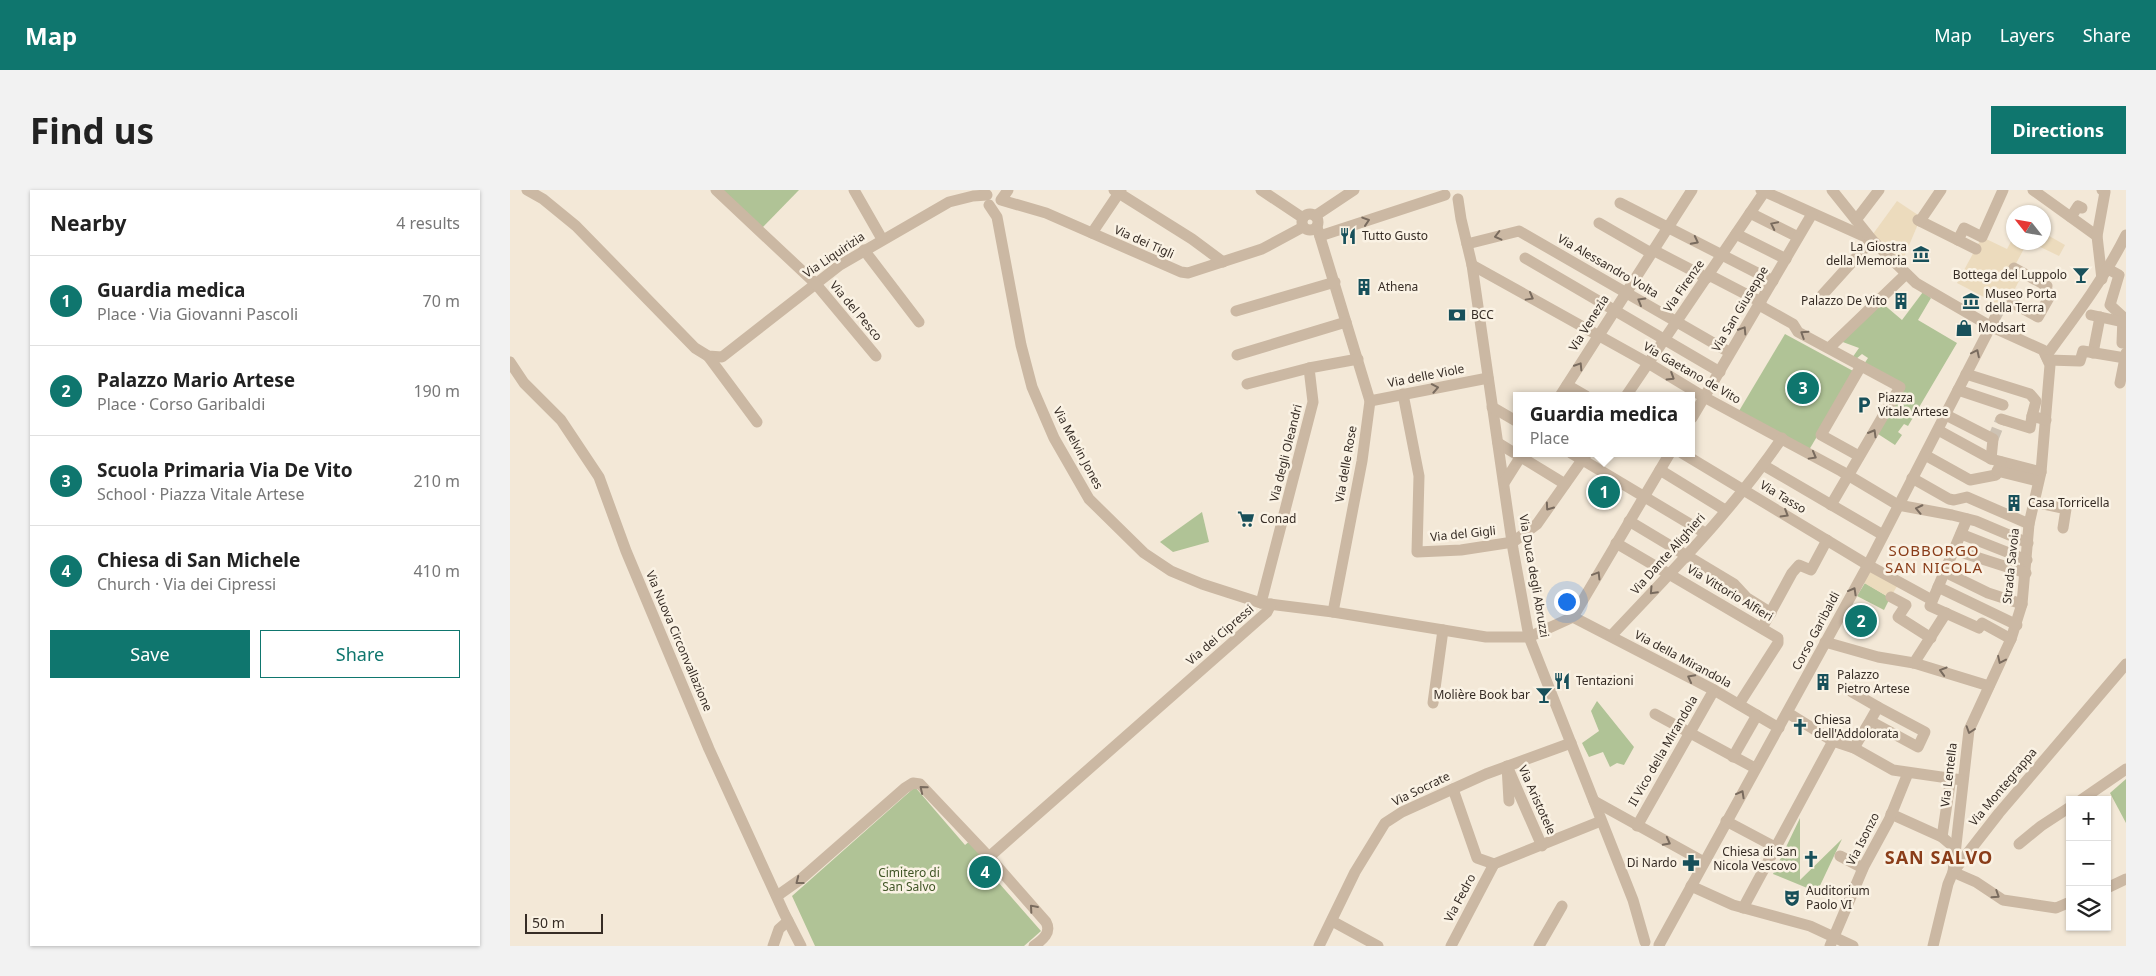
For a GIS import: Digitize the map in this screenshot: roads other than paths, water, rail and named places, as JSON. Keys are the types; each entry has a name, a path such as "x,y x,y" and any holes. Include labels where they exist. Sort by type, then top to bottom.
{"street":[{"path":"527,190 543,199 576,226 695,348 708,356 757,422"},
{"name":"Via del Pesco","path":"716,190 815,283 876,356"},
{"path":"854,190 882,240"},
{"path":"1261,190 1312,225 1445,192 1451,200 1461,193"},
{"path":"1312,225 1354,190"},
{"name":"Via Venezia","path":"1563,392 1692,190"},
{"path":"1832,190 1872,240 1916,283 2043,350 2047,358"},
{"path":"1856,220 1879,190"},
{"path":"1941,190 1919,220 1976,249"},
{"path":"1958,240 1964,228 1982,237 2003,190"},
{"path":"1092,234 1118,191 1192,239 1223,262"},
{"path":"1766,191 1812,214 1872,240"},
{"name":"Via Firenze","path":"1629,392 1766,191"},
{"path":"2038,191 2097,236"},
{"path":"2105,191 2097,236 2105,274"},
{"name":"Via Duca degli Abruzzi","path":"1461,193 1492,407 1530,637 1633,900 1644,944"},
{"name":"Via Liquirizia","path":"708,356 722,357 815,283 864,250 949,202 973,196 993,196"},
{"name":"Via dei Tigli","path":"993,196 1046,213 1181,272 1188,273 1262,249 1312,225"},
{"name":"Via Melvin Jones","path":"993,196 1016,319 1032,386 1054,438 1089,499 1144,553 1171,571 1202,584 1266,603"},
{"path":"1620,203 1773,281"},
{"path":"2071,216 2078,206 2082,208"},
{"path":"1750,213 1798,237"},
{"name":"Via San Giuseppe","path":"1695,413 1720,372 1729,352 1812,214"},
{"path":"1599,223 1652,252 1708,276 1760,303 1793,324 1798,332 1900,387 1831,505"},
{"name":"Via delle Rose","path":"1312,225 1335,282 1370,401 1362,461 1333,612"},
{"name":"Via Alessandro Volta","path":"1467,244 1519,231 1729,352"},
{"path":"1736,234 1786,259"},
{"path":"2047,358 2105,274 2126,235"},
{"path":"1816,302 1872,240"},
{"path":"864,250 919,322"},
{"path":"1525,258 1720,372"},
{"name":"Via Gaetano de Vito","path":"1472,265 1648,363 1704,397 1848,475 1898,505 1967,519 2028,543"},
{"path":"2009,301 2038,317 2051,294 2045,290 2047,286 2014,268"},
{"path":"1829,348 1906,274"},
{"path":"2105,274 2118,275 2110,305 2123,317 2122,343 2126,343"},
{"path":"1236,311 1335,282"},
{"path":"2093,353 2096,316 2123,322"},
{"path":"1237,354 1346,322"},
{"name":"Corso Garibaldi","path":"1660,946 1726,821 1788,713 1868,565 1992,322"},
{"path":"2047,358 2080,361 2083,352 2126,355 2120,383"},
{"name":"Strada Savoia","path":"1990,686 2017,625 2022,604 2029,524 2040,477 2046,420 2050,366 2047,358"},
{"path":"1247,384 1309,368 1358,359"},
{"name":"Via Nuova Circonvallazione","path":"510,362 524,383 561,420 600,477 626,551 709,748 801,946"},
{"path":"1859,456 1820,435 1861,366"},
{"name":"Via degli Oleandri","path":"1266,603 1313,402 1309,368"},
{"path":"1966,374 2030,394 2036,401 2030,428 2001,420"},
{"name":"Via delle Viole","path":"1370,401 1488,378"},
{"path":"1567,385 1579,392"},
{"path":"1958,390 2003,405"},
{"name":"Via del Gigli","path":"1403,394 1418,476 1417,552 1461,550 1513,542"},
{"path":"1492,407 1513,419"},
{"path":"1925,455 1970,480 1990,478 1996,475 1997,464 1993,439 1946,415"},
{"path":"2032,416 2046,420"},
{"path":"1938,430 1997,464 2040,477"},
{"path":"2032,436 2044,439"},
{"name":"Via Dante Alighieri","path":"1611,636 1670,574 1763,465 1782,438"},
{"path":"1498,443 1513,450"},
{"path":"1504,483 1521,457"},
{"path":"1525,457 1565,484"},
{"path":"1513,542 1537,524 1584,457 1643,498 1705,533"},
{"path":"1530,637 1572,617 1668,457"},
{"name":"Via Tasso","path":"1689,457 1868,565 1932,600 1930,606 1946,613"},
{"path":"1763,465 1883,535"},
{"path":"1660,470 1725,510"},
{"path":"1912,478 1950,499 1967,497 2029,524"},
{"path":"1941,514 1950,499"},
{"path":"2034,502 2066,509 2063,528"},
{"path":"1932,600 1967,519"},
{"path":"1628,521 1734,584 1747,598 1770,613"},
{"path":"1961,534 2027,560"},
{"path":"1762,628 1792,573 1799,565 1811,570 1827,540"},
{"name":"Via Vittorio Alfieri","path":"1616,543 1778,638 1778,643 1739,704"},
{"path":"1954,550 2026,573"},
{"path":"1945,572 1988,593 2022,604"},
{"path":"1938,587 2017,625"},
{"path":"1891,597 1906,606 1898,618 1931,638"},
{"name":"Via dei Cipressi","path":"989,857 1267,612 1266,603 1486,637 1530,637"},
{"path":"1914,663 1946,613 1979,628 1982,622 2011,639"},
{"name":"Via della Mirandola","path":"1572,617 1714,690 1779,728"},
{"path":"1433,704 1443,630"},
{"path":"1825,642 1878,657 1914,663 1990,686"},
{"name":"Via Montegrappa","path":"1933,946 1948,884 1953,872 1999,813 2126,664"},
{"name":"Via Lentella","path":"1953,872 1956,778 1969,730 1990,686"},
{"name":"II Vico della Mirandola","path":"1636,826 1714,690"},
{"path":"1852,692 1925,732 1918,747 1870,721"},
{"path":"1854,748 1878,707"},
{"path":"1788,713 1833,741 1854,748 1893,770 1956,778 1942,837"},
{"path":"1655,714 1755,768"},
{"path":"1734,757 1758,715"},
{"path":"1743,908 1833,741"},
{"name":"Via Socrate","path":"1320,946 1355,872 1385,823 1402,812 1453,788 1571,743"},
{"name":"Via Aristotele","path":"1508,766 1508,801"},
{"name":"Via Aristotele","path":"1508,766 1542,846"},
{"path":"2087,796 2126,769"},
{"name":"Via Isonzo","path":"1833,941 1908,772"},
{"path":"777,896 801,879 905,788 913,784 920,784 989,857 1048,926 1045,936 1034,946"},
{"path":"1453,788 1477,858 1494,864 1601,822"},
{"path":"1594,801 1704,862"},
{"path":"2019,844 2041,826 2066,810"},
{"path":"1891,814 1942,837 1955,848"},
{"path":"1726,821 1775,847"},
{"path":"1840,856 1864,868"},
{"name":"Via Fedro","path":"1451,946 1494,864"},
{"path":"1953,872 1976,882 2004,900 2056,908 2066,904"},
{"path":"2111,884 2126,879"},
{"path":"1691,886 1724,902 1810,926 1833,941 1853,946"},
{"path":"1539,946 1562,906"},
{"path":"1332,920 1378,946"},
{"path":"774,946 779,929 788,921"},
{"path":"1644,944 1653,940 1660,946"}],"tunnel":[{"path":"1995,318 2001,307"},
{"path":"1993,439 2001,419"}],"place":[{"name":"Tutto Gusto","path":"1348,236"},
{"name":"La Giostra della Memoria","path":"1921,254"},
{"name":"Bottega del Luppolo","path":"2081,275"},
{"name":"Athena","path":"1364,287"},
{"name":"Palazzo De Vito","path":"1901,301"},
{"name":"Museo Porta della Terra","path":"1971,301"},
{"name":"BCC","path":"1457,315"},
{"name":"Modsart","path":"1964,328"},
{"name":"Scuola Primaria Via De Vito","path":"1803,388"},
{"name":"Piazza Vitale Artese","path":"1864,405"},
{"name":"Guardia medica","path":"1604,492"},
{"name":"Casa Torricella","path":"2014,503"},
{"name":"Conad","path":"1246,519"},
{"name":"Palazzo Mario Artese","path":"1861,621"},
{"name":"Tentazioni","path":"1562,681"},
{"name":"Palazzo Pietro Artese","path":"1823,682"},
{"name":"Molière Book bar","path":"1544,695"},
{"name":"Chiesa dell'Addolorata","path":"1800,727"},
{"name":"Chiesa di San Nicola Vescovo","path":"1811,859"},
{"name":"Di Nardo","path":"1691,863"},
{"name":"Chiesa di San Michele","path":"985,872"},
{"name":"Auditorium Paolo VI","path":"1792,898"}],"district":[{"name":"SOBBORGO SAN NICOLA","path":"1934,560"},
{"name":"SAN SALVO","path":"1939,858"}],"park label":[{"name":"Cimitero di San Salvo","path":"909,880"}]}
